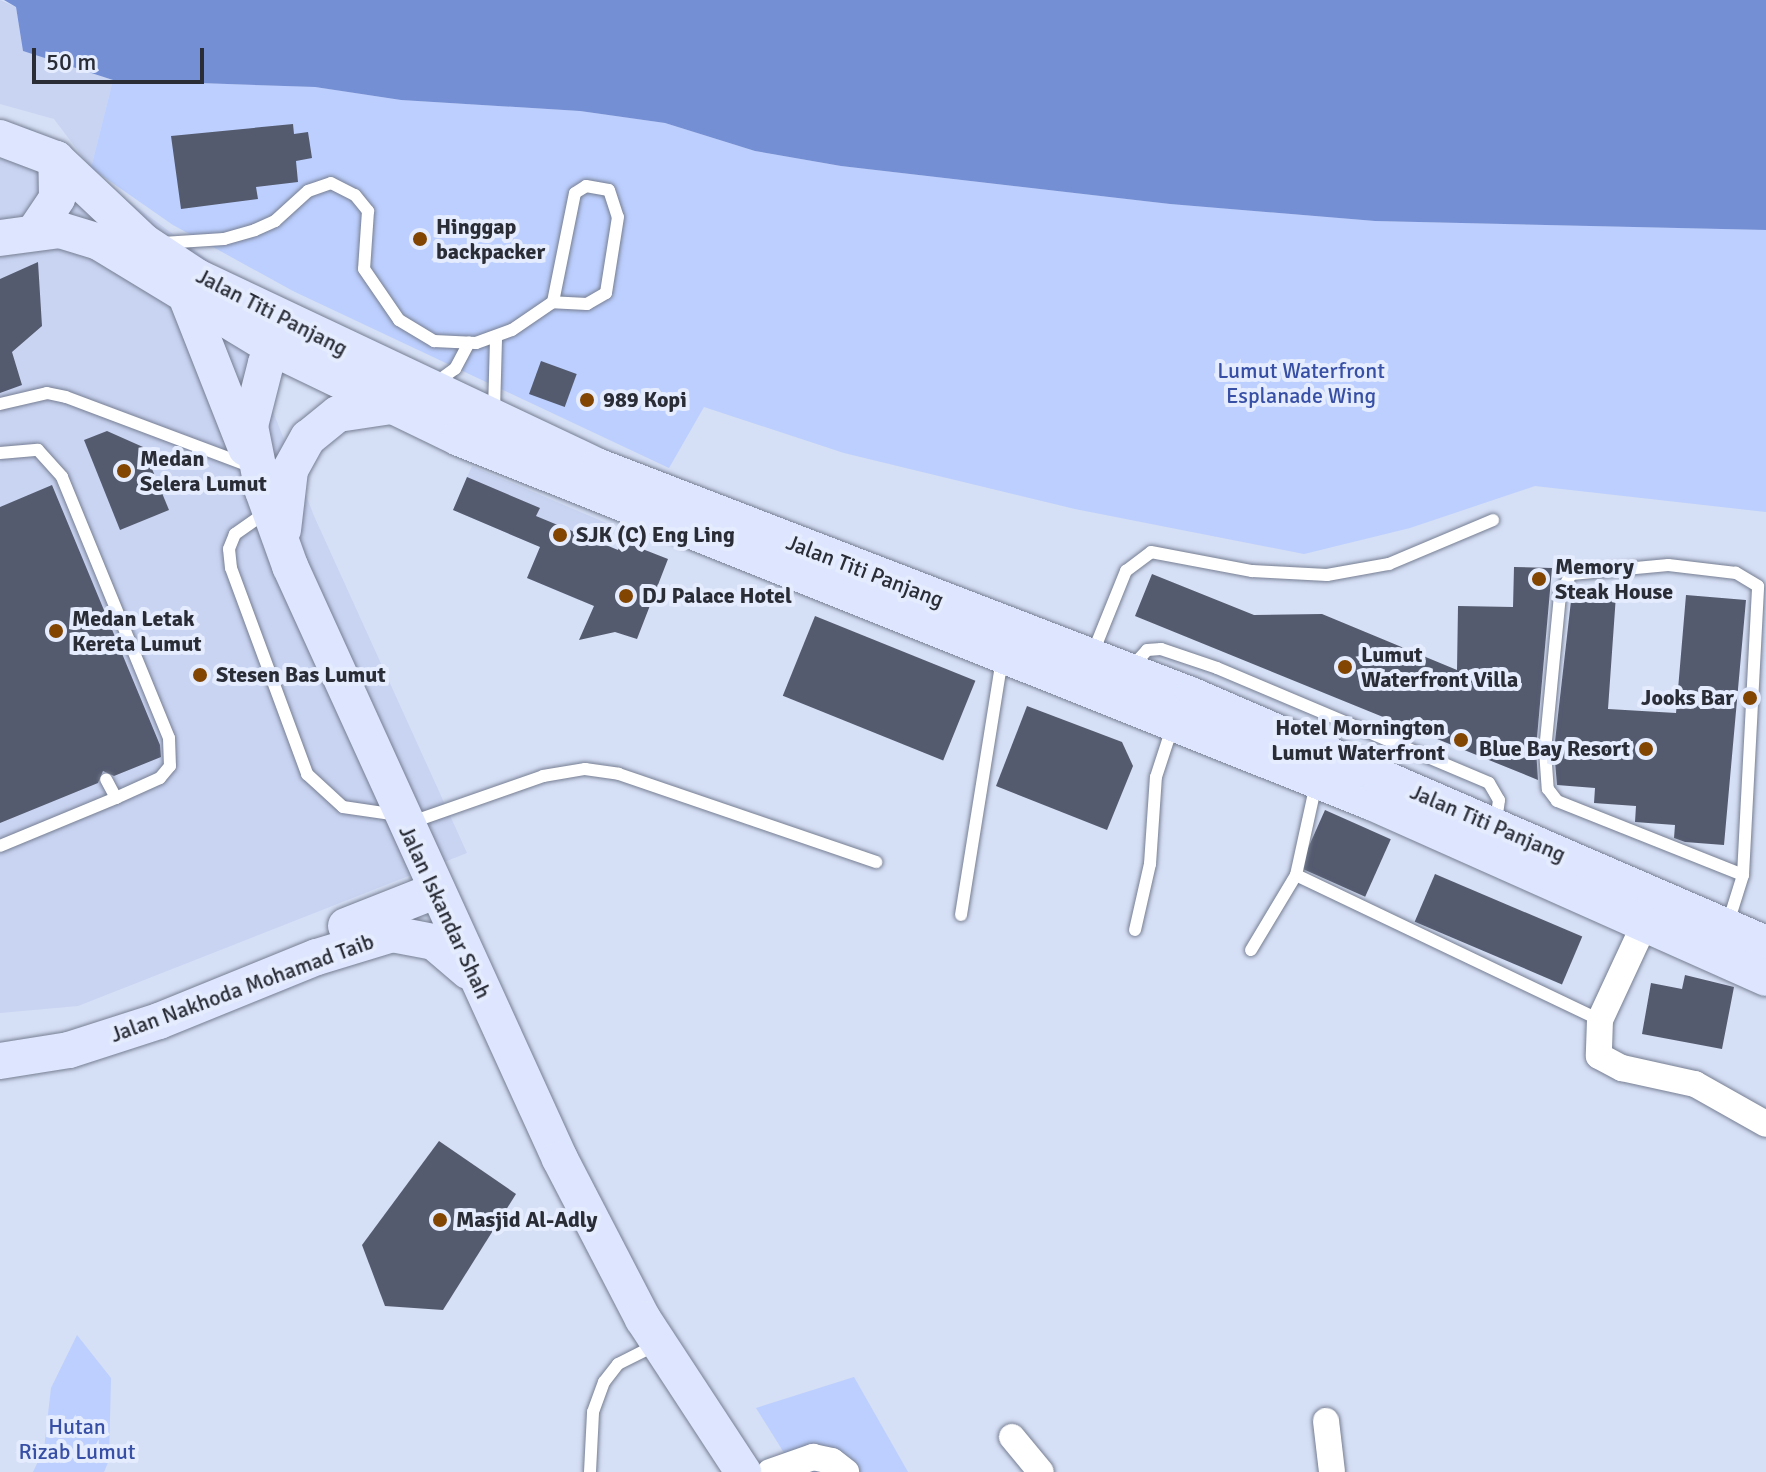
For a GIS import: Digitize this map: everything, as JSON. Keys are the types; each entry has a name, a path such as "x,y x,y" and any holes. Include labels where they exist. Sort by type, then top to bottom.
{"street":[{"name":"Jalan Titi Panjang","path":"0,138 56,159 136,251 188,301 428,388 599,467 1008,642 1174,722 1607,891 1727,927 1766,944"},
{"path":"35,231 57,198 56,159"},
{"path":"0,238 35,231 79,235 136,251"},
{"name":"Jalan Titi Panjang","path":"136,251 197,277 391,406 586,491 1008,642 1091,658 1128,672 1495,826 1607,891 1645,923 1766,978"},
{"path":"188,301 262,489"},
{"name":"Jalan Iskandar Shah","path":"280,335 250,426 262,489 282,545 404,824 599,1236 659,1344 743,1472"},
{"path":"282,545 286,487 308,438 338,414 391,406"},
{"path":"368,917 398,878 404,824"},
{"name":"Jalan Nakhoda Mohamad Taib","path":"0,1039 69,1028 151,1003 435,891"},
{"path":"1645,923 1600,1020 1597,1048 1607,1063 1695,1084 1766,1124"},
{"name":"Jalan Nakhoda Mohamad Taib","path":"0,1061 69,1050 159,1021 317,957 392,934 434,942 473,974"},
{"path":"1326,1421 1332,1472"},
{"path":"1012,1437 1041,1472"},
{"path":"770,1472 813,1457 832,1461 846,1472"}],"lane":[{"path":"136,251 255,230 275,221 308,191 331,183 355,195 368,211 363,261 381,300 399,320 434,341 469,343 496,338 553,302 587,304 606,293 618,217 609,190 586,186 575,193 553,302"},
{"path":"495,419 496,338"},
{"path":"428,388 455,369 469,343"},
{"path":"0,404 47,393 66,397 262,489 229,549 231,568 307,774 343,807 404,824 543,776 585,769 619,774 876,862"},
{"path":"0,453 38,450 62,477 173,754 165,772 116,798 0,846"},
{"path":"1091,658 1126,571 1151,552 1252,571 1327,575 1389,564 1493,520"},
{"path":"1727,927 1743,875 1758,586 1736,573 1668,565 1571,574 1560,595 1544,762 1548,789 1557,801 1743,875"},
{"path":"961,915 1008,642"},
{"path":"1135,930 1150,864 1156,777 1174,722"},
{"path":"106,779 116,798"},
{"path":"1251,950 1296,875 1317,780"},
{"path":"1296,875 1600,1020"},
{"path":"590,1472 593,1412 604,1382 618,1364 659,1344"}],"shaded area":[{"path":"0,0 16,7 23,51 113,80 91,168 54,119 0,104"},
{"path":"4,0 1766,0 1766,230 1375,221 1170,204 841,166 755,151 665,123 580,111 401,100 315,87 113,80 23,51 16,7"},
{"path":"0,123 30,128 216,266 314,516 467,853 78,1006 0,1013"},
{"name":"SJK (C) Eng Ling","path":"472,466 611,525 581,601 527,578 540,547 453,510"}],"green space":[{"name":"Lumut Waterfront Esplanade Wing","path":"113,80 315,87 401,100 580,111 665,123 755,151 841,166 1170,204 1375,221 1766,230 1766,512 1535,486 1410,528 1304,554 1075,509 844,453 704,407 669,468 293,291 173,225 91,168"},
{"name":"Hutan Rizab Lumut","path":"77,1335 111,1378 109,1460 104,1472 33,1472 44,1449 51,1388"},
{"path":"854,1377 908,1472 796,1472 756,1408"}],"building":[{"path":"293,124 294,134 308,132 312,158 296,161 298,182 256,187 258,199 181,209 171,136"},
{"path":"38,262 42,326 12,352 22,385 0,393 0,279"},
{"path":"541,361 577,374 565,407 529,394"},
{"name":"Medan Selera Lumut","path":"107,431 143,447 169,510 120,530 84,440"},
{"path":"467,477 540,508 536,516 618,550 622,541 668,559 637,639 615,632 579,640 594,606 527,578 540,547 453,510"},
{"name":"Medan Letak Kereta Lumut","path":"52,485 160,745 161,757 114,776 103,771 98,783 0,823 0,507"},
{"name":"Lumut Waterfront Villa","path":"1514,567 1552,568 1536,749 1538,780 1135,616 1152,574 1254,615 1322,614 1457,670 1458,606 1513,607"},
{"name":"Blue Bay Resort","path":"1572,592 1616,595 1608,709 1676,713 1686,595 1746,600 1724,845 1685,842 1674,838 1675,825 1635,822 1636,806 1594,803 1595,788 1557,785 1554,750"},
{"path":"815,616 975,681 943,761 783,696"},
{"path":"1027,706 1122,742 1133,766 1107,830 996,786"},
{"path":"1325,810 1391,839 1365,897 1299,868"},
{"path":"1435,874 1582,937 1562,984 1415,922"},
{"path":"1685,975 1734,987 1722,1049 1642,1034 1651,983 1682,989"},
{"name":"Masjid Al-Adly","path":"439,1141 516,1194 443,1310 385,1306 362,1245"}],"place":[{"name":"Hinggap backpacker","path":"420,239"},
{"name":"989 Kopi","path":"587,400"},
{"name":"Medan Selera Lumut","path":"124,471"},
{"name":"SJK (C) Eng Ling","path":"560,535"},
{"name":"Memory Steak House","path":"1539,579"},
{"name":"DJ Palace Hotel","path":"626,596"},
{"name":"Medan Letak Kereta Lumut","path":"56,631"},
{"name":"Lumut Waterfront Villa","path":"1345,667"},
{"name":"Stesen Bas Lumut","path":"200,675"},
{"name":"Jooks Bar","path":"1750,698"},
{"name":"Hotel Mornington Lumut Waterfront","path":"1461,740"},
{"name":"Blue Bay Resort","path":"1646,749"},
{"name":"Masjid Al-Adly","path":"440,1220"}]}
